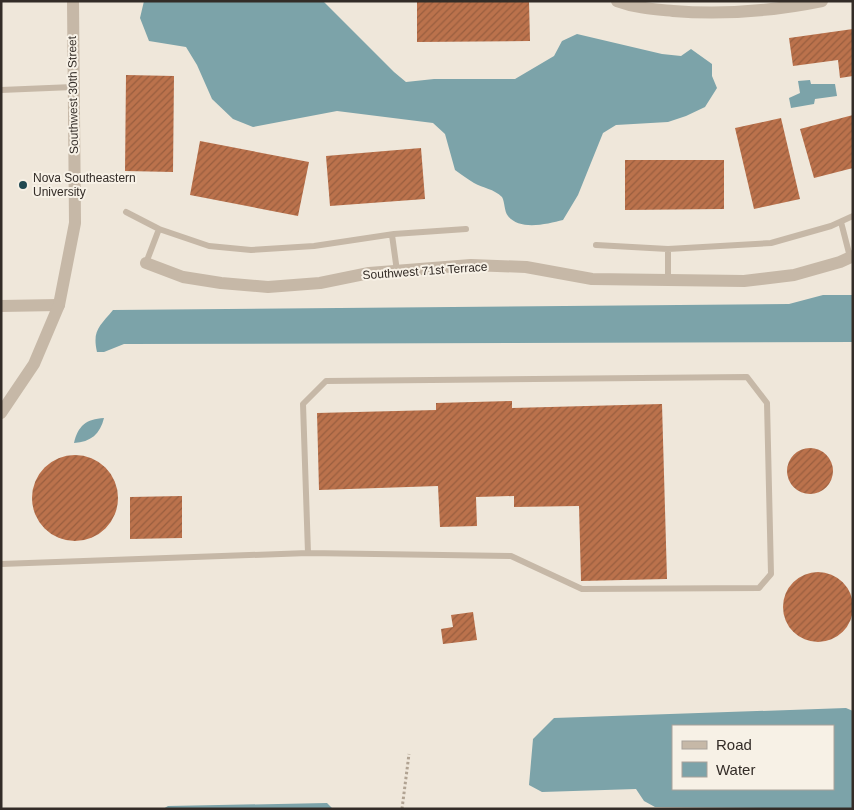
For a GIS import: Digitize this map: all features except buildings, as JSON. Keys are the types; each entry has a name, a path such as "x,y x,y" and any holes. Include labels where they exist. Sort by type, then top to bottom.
{"street":[{"name":"Southwest 30th Street","path":"1,413 34,364 59,305 75,223 73,1"},
{"path":"617,1 636,8 709,14 786,8 822,1"},
{"name":"Southwest 71st Terrace","path":"146,263 183,277 221,283 268,287 320,283 369,273 471,264 526,267 592,279 744,281 794,275 851,257"},
{"path":"1,306 59,305"}],"lane":[{"path":"1,90 73,88"},
{"path":"126,212 159,229 209,246 251,250 314,246 392,235 466,228"},
{"path":"596,245 668,249 771,243 831,226 853,216"},
{"path":"840,222 851,257"},
{"path":"146,263 159,229"},
{"path":"392,235 397,271"},
{"path":"668,249 668,281"},
{"path":"1,564 308,553 510,556 582,589 759,588 771,574 767,403 747,377 326,381 303,404 308,553"}],"path":[{"path":"402,809 409,754"}],"water":[{"path":"144,1 323,1 406,82 434,79 515,79 554,56 562,41 577,34 662,54 681,56 691,49 712,64 712,76 717,88 705,107 686,116 668,122 616,125 603,133 578,195 563,220 534,225 519,224 508,216 503,199 499,194 474,183 455,170 445,134 433,123 337,111 253,127 233,119 212,99 197,65 186,47 149,41 140,18"},
{"path":"810,80 811,84 835,84 837,96 815,99 814,104 791,108 789,98 800,93 798,81"},
{"path":"823,295 853,295 853,342 124,344 104,352 97,352 96,345 96,333 113,310 789,304"},
{"path":"104,418 100,429 94,436 85,441 74,443 78,432 84,424 92,420"},
{"path":"846,708 853,711 853,809 655,807 644,801 636,789 542,792 529,785 533,739 554,718"},
{"path":"327,803 333,809 163,809 168,806"}],"place":[{"name":"Nova Southeastern University","path":"23,185"}]}
